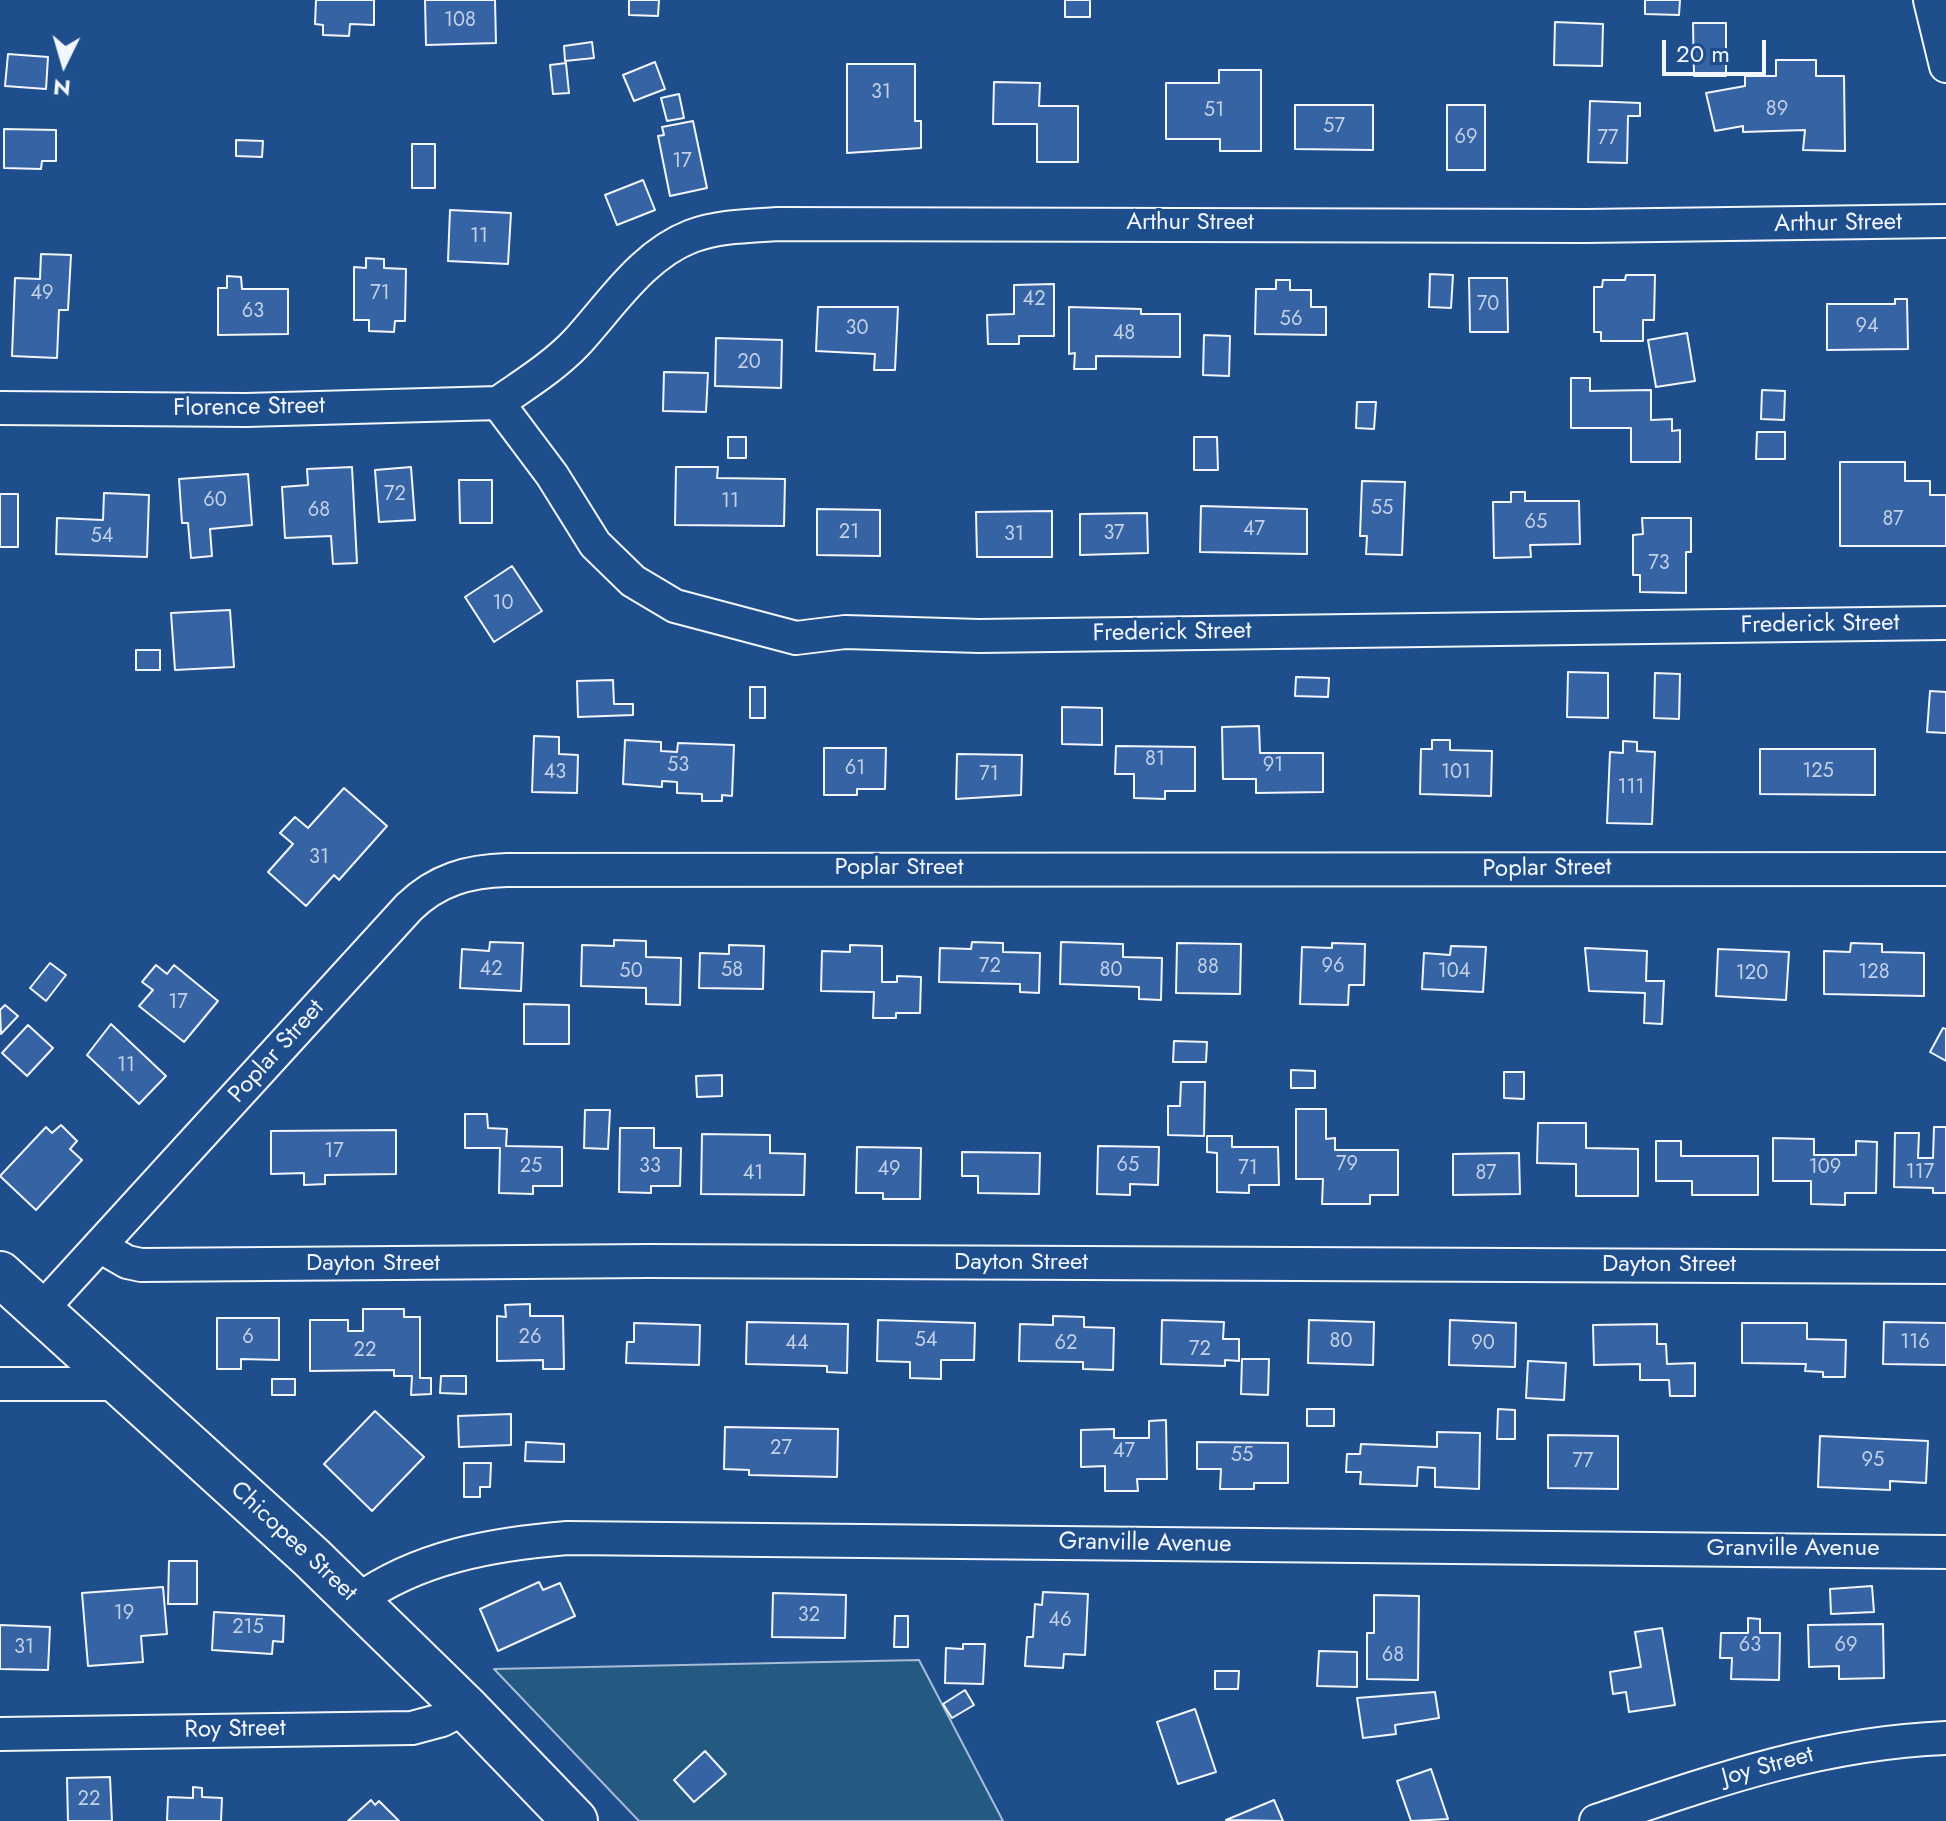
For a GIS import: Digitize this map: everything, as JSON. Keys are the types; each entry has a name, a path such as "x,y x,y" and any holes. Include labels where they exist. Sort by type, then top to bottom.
{"main road":[{"name":"Chicopee Street","path":"0,1274 357,1601 575,1821"}],"street":[{"path":"1930,0 1946,66"},
{"name":"Arthur Street","path":"498,403 561,357 652,261 690,237 728,228 777,224 1602,226 1946,221"},
{"name":"Florence Street","path":"0,408 246,410 498,403"},
{"name":"Frederick Street","path":"498,403 552,475 595,544 633,581 675,606 796,638 845,632 979,636 1946,623"},
{"name":"Poplar Street","path":"40,1311 409,907 434,886 461,875 507,870 833,868 1311,871 1946,869"},
{"name":"Dayton Street","path":"101,1247 127,1262 152,1266 664,1261 1946,1267"},
{"path":"0,1384 119,1384"},
{"name":"Granville Avenue","path":"357,1601 389,1580 435,1562 512,1542 567,1538 1946,1552"},
{"name":"Roy Street","path":"0,1734 412,1728 442,1720 466,1708"},
{"name":"Joy Street","path":"1596,1821 1752,1768 1852,1746 1946,1738"}],"shaded area":[{"path":"919,1660 1003,1821 639,1821 494,1669"}],"building":[{"path":"316,0 374,0 374,25 350,24 349,36 323,35 323,25 315,24"},
{"path":"425,0 495,0 496,43 426,45"},
{"path":"629,0 659,0 658,16 629,15"},
{"path":"1065,0 1090,0 1090,17 1065,17"},
{"path":"1645,0 1680,0 1679,15 1645,14"},
{"path":"1555,22 1603,24 1602,66 1554,65"},
{"path":"1693,23 1726,23 1726,76 1694,76"},
{"path":"592,42 594,58 565,61 564,46"},
{"path":"8,54 48,57 46,89 5,86"},
{"path":"1776,60 1816,60 1816,76 1844,76 1845,151 1803,150 1805,130 1743,132 1743,126 1715,131 1706,93 1745,86 1745,76 1776,76"},
{"path":"655,62 665,89 634,101 623,75"},
{"path":"566,63 569,93 553,94 550,65"},
{"path":"847,64 915,64 915,121 921,121 921,148 847,153"},
{"path":"1219,70 1261,70 1261,151 1220,151 1220,139 1166,139 1166,83 1219,83"},
{"path":"994,82 1040,83 1039,106 1078,106 1078,162 1037,162 1037,124 993,124"},
{"path":"679,94 684,118 667,121 661,98"},
{"path":"1590,101 1640,103 1640,116 1628,116 1627,163 1588,162"},
{"path":"1295,105 1373,105 1373,150 1295,149"},
{"path":"1447,105 1485,105 1485,170 1447,170"},
{"path":"693,121 707,188 670,196 658,136 664,135 662,127"},
{"path":"4,129 56,130 56,161 42,161 41,169 4,168"},
{"path":"236,140 263,141 262,157 236,156"},
{"path":"412,144 435,144 435,188 412,188"},
{"path":"643,180 655,210 617,225 605,195"},
{"path":"450,210 511,213 508,264 448,261"},
{"path":"41,254 71,255 68,310 59,310 57,358 12,356 15,278 40,279"},
{"path":"366,258 384,259 384,268 406,269 405,321 395,321 394,332 369,331 369,320 354,320 354,267 366,268"},
{"path":"1430,274 1453,275 1451,308 1429,307"},
{"path":"1626,275 1655,275 1654,320 1643,320 1643,341 1601,341 1601,332 1594,332 1594,287 1602,287 1603,280 1625,280"},
{"path":"227,276 241,277 242,289 288,289 288,334 218,335 218,288 227,288"},
{"path":"1469,278 1507,278 1508,332 1470,332"},
{"path":"1276,280 1290,280 1290,290 1311,290 1311,307 1326,307 1326,335 1255,334 1256,289 1276,289"},
{"path":"1054,284 1054,336 1019,336 1019,344 988,344 987,315 1014,314 1014,285"},
{"path":"1895,299 1907,299 1908,349 1827,350 1827,304 1895,304"},
{"path":"818,307 898,307 895,370 874,370 875,354 816,351"},
{"path":"1069,307 1141,309 1141,314 1180,314 1180,357 1096,356 1096,369 1074,369 1075,353 1069,354"},
{"path":"1687,333 1695,381 1656,387 1648,340"},
{"path":"1204,335 1230,336 1229,376 1203,375"},
{"path":"716,338 782,340 781,388 715,386"},
{"path":"664,372 708,373 706,412 663,411"},
{"path":"1571,378 1590,378 1590,391 1651,390 1651,420 1672,419 1672,431 1680,430 1680,462 1631,462 1631,428 1571,428"},
{"path":"1762,390 1785,391 1784,420 1761,419"},
{"path":"1357,402 1376,402 1374,429 1356,428"},
{"path":"1757,432 1785,432 1785,459 1756,459"},
{"path":"728,437 746,437 746,458 728,458"},
{"path":"1194,437 1217,437 1218,470 1194,470"},
{"path":"1840,462 1905,462 1905,481 1930,481 1930,495 1946,495 1946,546 1840,546"},
{"path":"352,467 357,563 333,564 331,536 285,538 282,487 308,485 307,469"},
{"path":"411,467 415,520 379,522 375,470"},
{"path":"676,467 718,467 717,478 785,479 784,526 675,525"},
{"path":"248,474 252,525 210,529 212,556 191,558 188,523 182,523 179,479"},
{"path":"459,480 492,480 492,523 460,523"},
{"path":"1362,481 1405,482 1402,555 1366,554 1367,536 1360,536"},
{"path":"1511,492 1525,492 1525,501 1579,501 1580,544 1530,545 1531,557 1494,558 1493,502 1511,502"},
{"path":"104,493 149,495 147,557 56,554 57,518 103,520"},
{"path":"0,494 18,494 18,547 0,547"},
{"path":"1201,506 1307,509 1307,554 1200,552"},
{"path":"817,509 880,510 880,556 817,555"},
{"path":"1052,511 1052,557 977,557 976,512"},
{"path":"1147,513 1148,553 1080,555 1080,514"},
{"path":"1642,518 1691,518 1691,552 1686,552 1686,593 1640,592 1640,575 1633,575 1633,535 1643,534"},
{"path":"512,566 542,611 494,642 465,597"},
{"path":"230,610 234,667 175,670 171,613"},
{"path":"136,650 160,650 160,670 136,670"},
{"path":"1568,672 1608,673 1608,718 1567,717"},
{"path":"1655,673 1680,674 1679,719 1654,718"},
{"path":"1296,677 1329,678 1328,697 1295,696"},
{"path":"613,680 614,704 633,704 633,715 578,717 577,681"},
{"path":"750,687 765,687 765,718 750,718"},
{"path":"1930,691 1946,692 1946,733 1927,732"},
{"path":"1062,707 1102,708 1102,745 1062,744"},
{"path":"1259,726 1260,753 1323,753 1323,792 1256,793 1256,779 1223,779 1222,727"},
{"path":"534,736 559,737 559,754 578,755 577,793 532,792"},
{"path":"625,740 661,742 661,751 677,752 678,743 734,745 732,796 722,795 722,801 702,801 702,794 677,793 677,782 662,781 662,787 623,784"},
{"path":"1432,740 1450,740 1450,750 1492,751 1491,796 1420,794 1421,749 1432,749"},
{"path":"1623,741 1637,742 1637,751 1655,752 1652,824 1607,823 1610,752 1623,753"},
{"path":"1116,746 1195,747 1195,791 1165,791 1165,799 1134,798 1134,774 1115,774"},
{"path":"824,748 886,748 885,789 857,789 857,795 824,795"},
{"path":"1760,749 1875,749 1875,795 1760,794"},
{"path":"957,754 1022,755 1021,795 956,799"},
{"path":"344,788 387,826 339,880 334,875 306,906 268,872 293,844 280,833 295,817 308,828"},
{"path":"614,940 646,941 646,957 681,958 680,1005 646,1004 646,988 581,986 582,945 614,946"},
{"path":"490,942 523,943 521,991 460,988 462,949 489,951"},
{"path":"972,942 1003,943 1003,952 1040,953 1039,993 1020,992 1020,984 939,982 940,948 971,949"},
{"path":"1061,942 1123,944 1123,957 1162,958 1161,1000 1139,999 1139,987 1060,984"},
{"path":"1177,943 1241,944 1240,994 1176,993"},
{"path":"1332,943 1365,944 1364,985 1349,985 1348,1005 1300,1004 1302,947 1332,948"},
{"path":"1851,943 1882,944 1882,952 1924,953 1924,996 1824,994 1824,951 1850,952"},
{"path":"729,945 764,946 763,989 699,988 700,953 729,954"},
{"path":"850,945 882,946 882,982 897,982 897,976 921,977 920,1013 896,1013 896,1018 873,1018 874,992 821,991 822,951 850,952"},
{"path":"1451,946 1486,947 1483,992 1422,989 1424,953 1450,955"},
{"path":"1585,948 1647,951 1646,981 1664,981 1662,1024 1644,1023 1645,993 1589,991"},
{"path":"1718,949 1789,952 1786,1000 1716,996"},
{"path":"50,963 66,975 46,1001 30,988"},
{"path":"156,965 167,974 174,965 218,1001 184,1042 139,1006 153,990 142,982"},
{"path":"524,1004 569,1005 569,1044 524,1044"},
{"path":"5,1005 18,1016 1,1034 0,1010"},
{"path":"111,1024 166,1076 139,1104 87,1055"},
{"path":"28,1025 53,1048 27,1076 2,1053"},
{"path":"1943,1028 1946,1029 1946,1061 1930,1052"},
{"path":"1174,1041 1207,1042 1206,1062 1173,1062"},
{"path":"1291,1070 1315,1071 1315,1088 1291,1088"},
{"path":"1504,1072 1524,1072 1524,1099 1504,1098"},
{"path":"722,1075 722,1096 697,1097 696,1076"},
{"path":"1181,1082 1205,1082 1204,1136 1168,1135 1168,1106 1180,1106"},
{"path":"1296,1109 1326,1109 1326,1139 1335,1138 1335,1150 1398,1150 1398,1195 1370,1195 1370,1204 1322,1204 1323,1179 1296,1179"},
{"path":"585,1110 610,1110 608,1149 584,1148"},
{"path":"465,1114 487,1114 488,1128 507,1129 506,1146 562,1147 562,1186 533,1186 533,1194 499,1193 500,1148 465,1148"},
{"path":"1538,1123 1586,1123 1586,1148 1638,1149 1638,1196 1576,1196 1576,1164 1537,1163"},
{"path":"61,1125 77,1141 70,1149 82,1160 36,1210 0,1176 46,1127 52,1133"},
{"path":"1934,1127 1946,1127 1946,1193 1933,1193 1933,1188 1894,1187 1895,1133 1919,1133 1918,1158 1933,1158"},
{"path":"620,1128 654,1128 654,1148 681,1148 680,1186 651,1186 651,1193 619,1192"},
{"path":"396,1130 396,1174 325,1175 325,1184 304,1185 304,1173 271,1174 271,1131"},
{"path":"702,1134 770,1135 770,1153 805,1154 804,1195 701,1194"},
{"path":"1207,1136 1232,1136 1232,1147 1278,1147 1279,1185 1249,1185 1249,1193 1217,1192 1217,1153 1207,1152"},
{"path":"1773,1138 1814,1139 1814,1155 1856,1155 1856,1141 1877,1142 1876,1193 1845,1193 1845,1205 1811,1204 1811,1181 1773,1181"},
{"path":"1656,1141 1681,1141 1681,1156 1758,1156 1758,1195 1692,1195 1692,1181 1656,1181"},
{"path":"1098,1146 1159,1147 1158,1185 1130,1184 1130,1195 1097,1194"},
{"path":"857,1147 921,1148 920,1199 883,1199 883,1193 856,1193"},
{"path":"962,1152 1040,1153 1039,1194 978,1193 978,1176 962,1176"},
{"path":"1519,1153 1520,1194 1453,1195 1453,1154"},
{"path":"530,1304 530,1316 563,1316 564,1369 543,1369 543,1360 497,1361 497,1316 506,1317 505,1305"},
{"path":"363,1309 404,1309 404,1317 420,1317 420,1378 431,1378 431,1394 411,1395 412,1376 394,1376 394,1370 310,1371 310,1320 348,1320 348,1331 363,1331"},
{"path":"1053,1316 1084,1317 1084,1327 1114,1328 1113,1370 1083,1369 1083,1362 1019,1361 1020,1324 1053,1325"},
{"path":"217,1318 279,1318 279,1360 241,1359 241,1369 217,1369"},
{"path":"878,1320 975,1323 974,1360 941,1360 941,1379 910,1378 910,1362 877,1361"},
{"path":"1162,1320 1224,1322 1223,1339 1239,1339 1239,1361 1225,1360 1225,1366 1161,1364"},
{"path":"1309,1320 1374,1322 1373,1365 1308,1363"},
{"path":"1450,1320 1516,1323 1515,1367 1449,1365"},
{"path":"747,1322 848,1324 847,1373 827,1372 827,1366 746,1364"},
{"path":"1884,1322 1946,1323 1946,1365 1883,1364"},
{"path":"634,1323 700,1325 699,1365 626,1363 627,1342 634,1342"},
{"path":"1742,1323 1807,1323 1807,1339 1846,1340 1845,1377 1823,1377 1823,1372 1805,1371 1806,1364 1742,1363"},
{"path":"1657,1324 1657,1344 1666,1344 1667,1364 1695,1363 1695,1396 1670,1396 1669,1380 1640,1380 1640,1364 1594,1365 1593,1325"},
{"path":"1242,1359 1269,1359 1268,1395 1241,1394"},
{"path":"1528,1361 1566,1363 1564,1400 1526,1398"},
{"path":"441,1376 466,1376 466,1394 440,1393"},
{"path":"272,1379 295,1379 295,1395 272,1395"},
{"path":"1307,1409 1334,1409 1334,1426 1307,1426"},
{"path":"1498,1409 1515,1410 1515,1439 1497,1439"},
{"path":"375,1411 424,1457 372,1511 324,1464"},
{"path":"511,1414 511,1445 459,1447 458,1416"},
{"path":"1166,1420 1167,1479 1137,1479 1138,1491 1105,1491 1105,1466 1081,1467 1081,1430 1114,1429 1114,1438 1149,1438 1149,1421"},
{"path":"725,1427 838,1429 837,1477 749,1475 749,1470 724,1469"},
{"path":"1437,1432 1480,1433 1479,1489 1435,1487 1435,1468 1418,1467 1417,1486 1360,1484 1361,1472 1346,1472 1347,1454 1360,1454 1361,1444 1437,1447"},
{"path":"1548,1435 1618,1436 1618,1489 1548,1488"},
{"path":"1820,1436 1928,1441 1926,1483 1890,1481 1890,1490 1818,1487"},
{"path":"526,1442 564,1444 564,1462 525,1461"},
{"path":"1197,1442 1288,1443 1288,1483 1254,1483 1254,1489 1220,1489 1221,1469 1197,1469"},
{"path":"464,1463 491,1463 490,1487 480,1487 480,1497 464,1497"},
{"path":"169,1561 197,1561 197,1604 168,1604"},
{"path":"539,1582 543,1590 560,1583 575,1616 498,1651 480,1609"},
{"path":"1872,1586 1874,1612 1831,1614 1830,1589"},
{"path":"163,1587 167,1634 141,1636 143,1662 88,1666 82,1593"},
{"path":"1043,1592 1088,1594 1085,1655 1064,1654 1063,1668 1025,1666 1027,1637 1033,1637 1035,1604 1042,1605"},
{"path":"773,1593 846,1595 845,1638 772,1637"},
{"path":"1374,1595 1419,1596 1418,1680 1367,1679 1367,1633 1374,1633"},
{"path":"214,1612 284,1616 283,1642 273,1641 272,1654 212,1650"},
{"path":"895,1616 908,1616 908,1647 894,1647"},
{"path":"1748,1618 1760,1619 1760,1633 1780,1633 1779,1680 1731,1679 1732,1658 1720,1658 1721,1633 1748,1633"},
{"path":"1883,1624 1884,1678 1839,1679 1839,1666 1809,1667 1808,1625"},
{"path":"0,1625 50,1627 48,1670 0,1669"},
{"path":"1662,1628 1675,1705 1629,1712 1626,1692 1613,1694 1610,1672 1641,1667 1635,1632"},
{"path":"963,1644 985,1644 983,1684 945,1683 946,1648 963,1649"},
{"path":"1319,1651 1357,1652 1357,1687 1317,1686"},
{"path":"1215,1671 1239,1671 1238,1689 1215,1689"},
{"path":"965,1690 974,1705 952,1718 943,1704"},
{"path":"1435,1692 1439,1718 1395,1725 1396,1734 1363,1738 1357,1698"},
{"path":"1195,1709 1216,1772 1178,1784 1157,1722"},
{"path":"705,1751 726,1774 694,1802 674,1780"},
{"path":"1431,1769 1448,1819 1411,1821 1397,1781"},
{"path":"110,1777 112,1821 68,1821 67,1778"},
{"path":"193,1787 202,1788 202,1797 222,1798 221,1821 167,1821 168,1797 193,1798"},
{"path":"371,1800 375,1805 379,1801 399,1821 348,1821"},
{"path":"1274,1800 1283,1821 1226,1820"}]}
